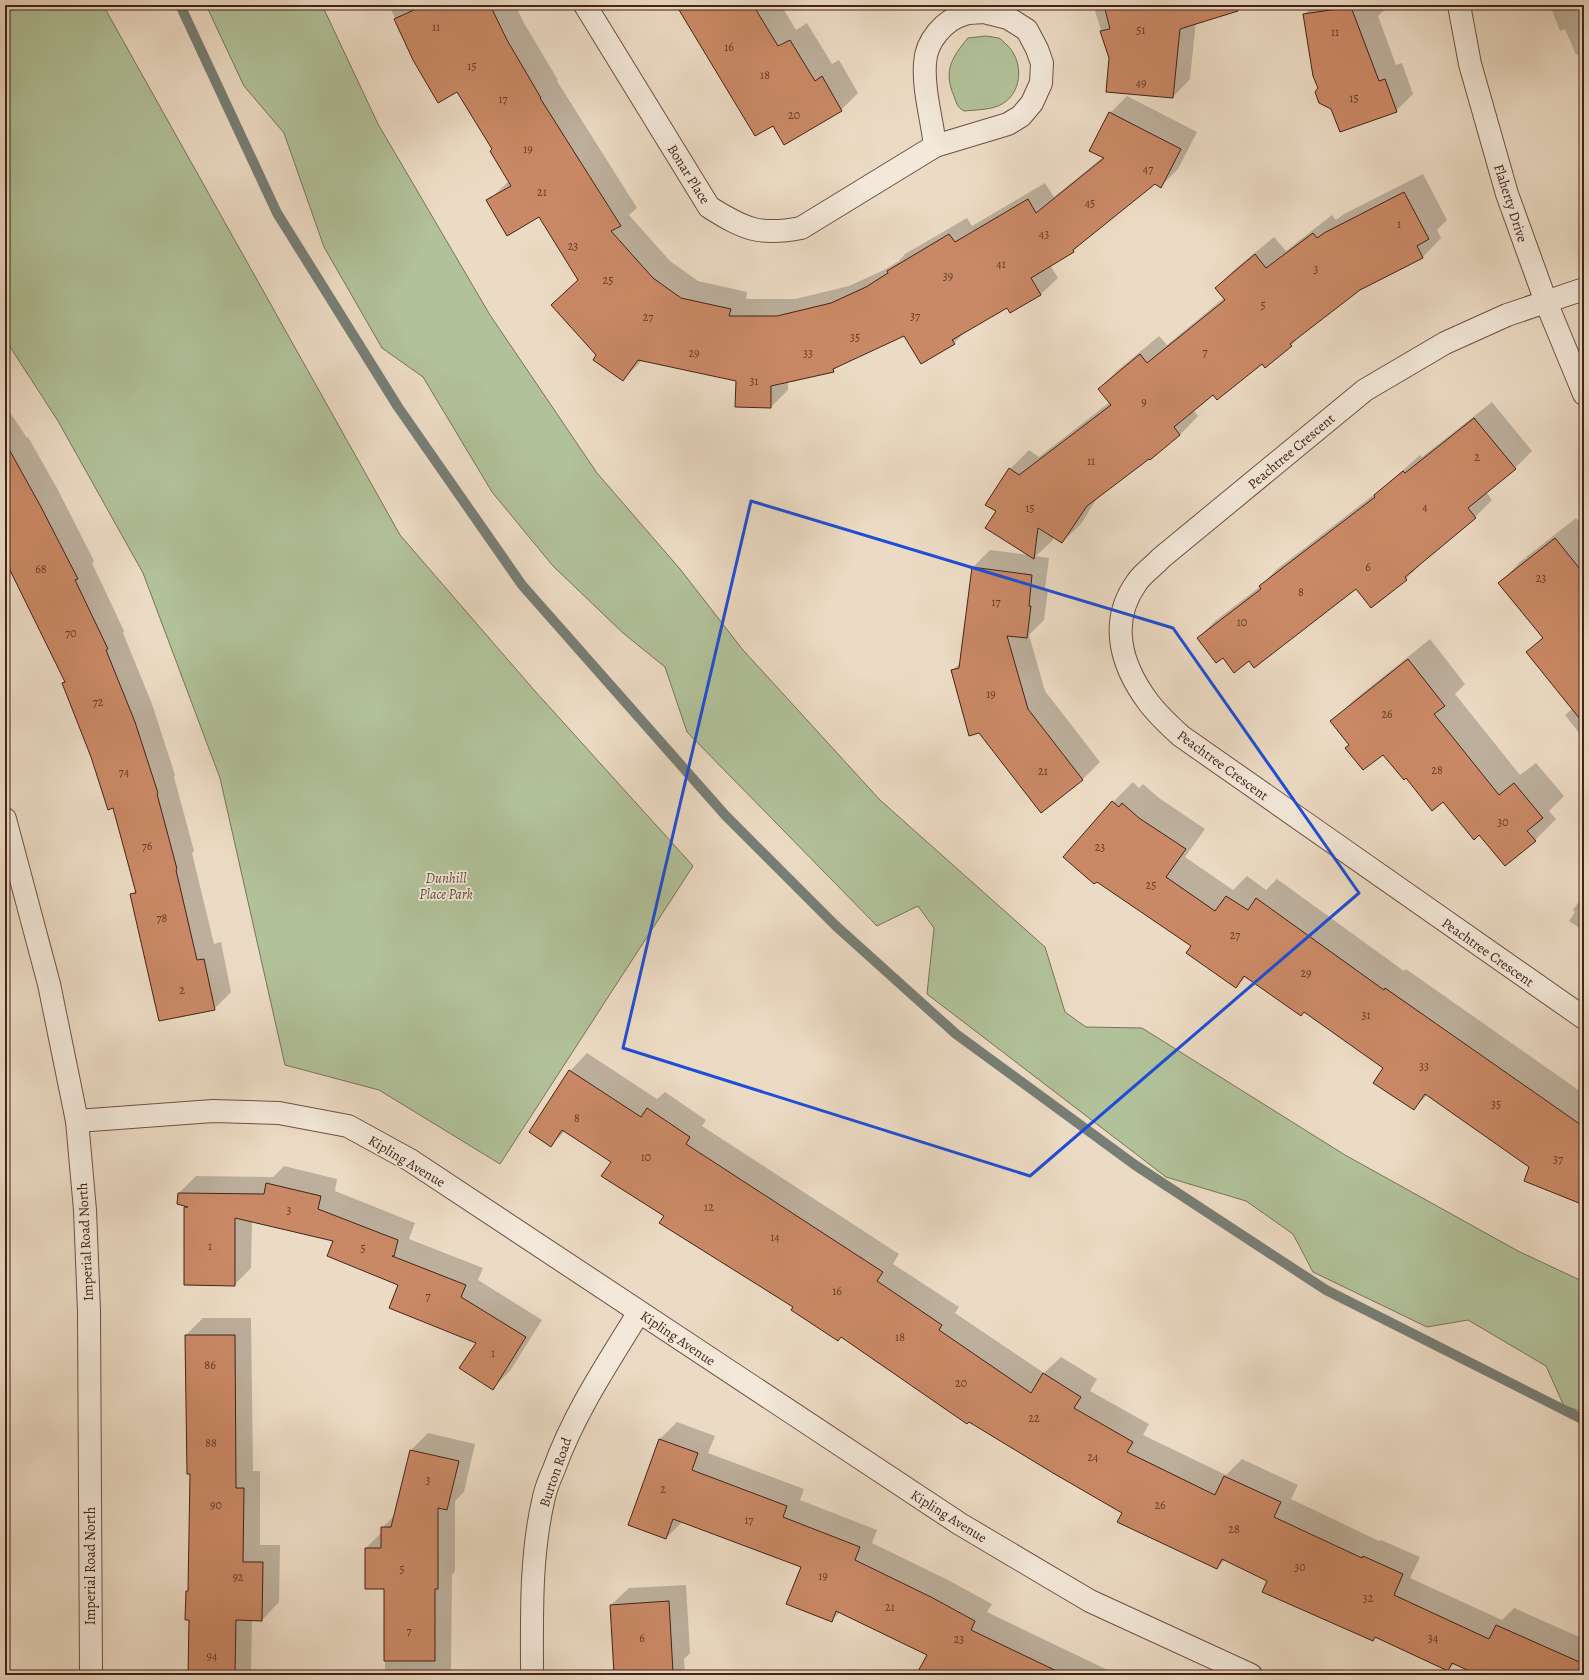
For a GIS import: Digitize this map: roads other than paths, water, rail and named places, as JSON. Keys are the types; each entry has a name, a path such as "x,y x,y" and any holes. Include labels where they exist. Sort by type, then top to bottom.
{"street":[{"name":"Bonar Place","path":"585,5 709,207 734,222 760,231 780,232 801,228 935,146 1008,124 1021,116 1032,103 1041,83 1042,63 1037,49 1027,30 1008,18 984,12 965,14 946,23 931,40 925,62 926,85 935,146"},
{"name":"Flaherty Drive","path":"1459,5 1470,64 1507,194 1546,302 1584,394"},
{"name":"Peachtree Crescent","path":"1584,289 1507,315 1445,343 1365,390 1161,558 1138,580 1125,601 1120,621 1122,649 1131,677 1150,704 1181,736 1584,1018"},
{"name":"Imperial Road North","path":"5,818 49,984 77,1121 85,1210 89,1311 91,1675"},
{"name":"Kipling Avenue","path":"77,1121 213,1111 278,1113 348,1126 410,1160 960,1524 1090,1601 1251,1675"},
{"name":"Burton Road","path":"532,1675 532,1586 535,1542 544,1496 564,1441 588,1397 639,1312"}],"waterway":[{"path":"180,5 277,213 398,407 522,585 725,815 836,926 956,1034 1135,1165 1326,1290 1584,1420"}],"park label":[{"name":"Dunhill Place Park","path":"446,886"}]}
